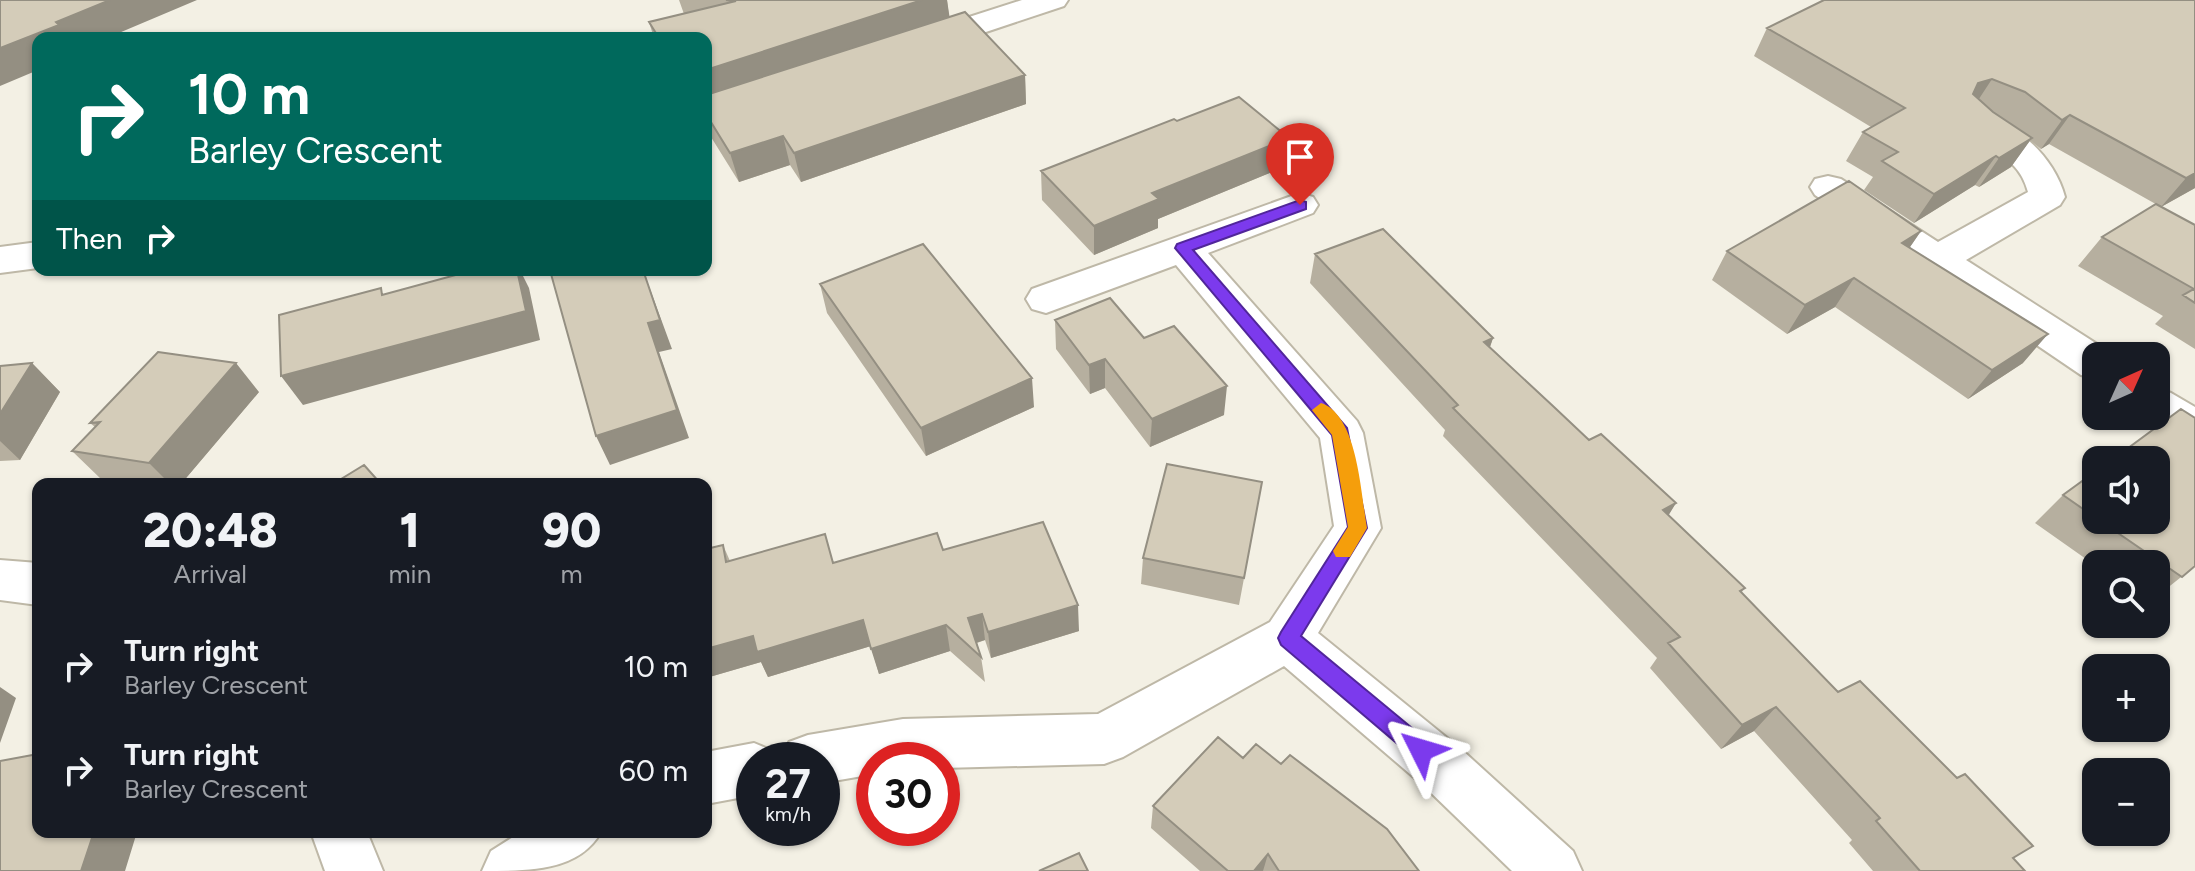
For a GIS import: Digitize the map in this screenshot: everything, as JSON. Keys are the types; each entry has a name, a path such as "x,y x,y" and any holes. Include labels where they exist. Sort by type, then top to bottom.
{"street":[{"path":"887,54 1053,0"},
{"path":"1939,258 2047,197 2045,181 2031,159 1974,121"},
{"path":"1828,187 2082,355"},
{"path":"1046,299 1300,205"},
{"path":"840,755 903,744 1104,739 1288,638 1358,528 1341,433 1183,248"},
{"path":"0,260 32,256"},
{"path":"2170,413 2195,429"},
{"path":"0,580 32,583"},
{"path":"1288,638 1443,768 1553,871"},
{"path":"712,777 736,772"},
{"path":"341,838 354,871"},
{"path":"511,871 563,838"}],"building":[{"path":"0,0 110,0 56,22 59,25 32,32 32,36 0,48"},
{"path":"726,0 922,0 712,68 712,32 655,32 649,22 736,1"},
{"path":"1824,0 2195,0 2195,173 2186,178 2070,115 2062,120 2025,92 1992,79 1978,83 1973,94 1993,112 2032,138 1934,194 1882,161 1898,152 1863,132 1905,108 1767,28"},
{"path":"965,12 1025,75 794,153 783,136 730,153 712,124 712,93"},
{"path":"1239,97 1289,138 1152,193 1159,199 1094,226 1041,171 1174,119 1177,121"},
{"path":"1849,181 1921,231 1902,243 2048,334 1992,370 1854,278 1805,305 1727,251"},
{"path":"2156,204 2195,225 2195,303 2183,295 2194,289 2102,237"},
{"path":"1383,229 1493,338 1484,342 1589,440 1601,434 1676,503 1663,510 1745,588 1740,591 1838,692 1860,681 1957,778 1965,774 2033,846 2013,858 2025,871 1920,871 1876,821 1880,818 1776,707 1742,725 1668,643 1680,637 1453,408 1458,405 1315,254"},
{"path":"923,244 1032,378 921,428 820,284"},
{"path":"452,276 518,276 526,311 281,376 279,315 381,288 382,295"},
{"path":"552,276 645,276 660,320 648,323 677,410 596,436"},
{"path":"1110,298 1144,338 1174,326 1227,386 1152,419 1105,359 1089,365 1055,320"},
{"path":"158,352 236,363 149,463 72,451 100,422 90,423"},
{"path":"32,363 0,414 0,366"},
{"path":"2181,409 2195,418 2195,566 2182,577 2170,569 2170,550 2143,550 2119,534 2170,534 2170,446 2131,446 2153,430 2170,430 2170,417"},
{"path":"1167,464 1262,482 1244,578 1143,558"},
{"path":"364,465 376,478 343,478"},
{"path":"2082,481 2082,508 2063,495"},
{"path":"1043,522 1078,605 988,632 982,614 968,618 981,657 946,625 871,649 863,620 757,652 753,636 712,647 712,548 723,545 726,562 825,534 833,563 937,533 943,550"},
{"path":"1218,737 1243,758 1256,744 1281,764 1290,755 1387,829 1419,871 1279,871 1268,854 1254,871 1228,871 1153,806"},
{"path":"32,755 32,838 92,838 81,871 0,871 0,761"},
{"path":"1079,853 1088,871 1039,871"}],"slow traffic":[{"path":"1321,410 1341,433 1358,528 1343,551"}],"route":[{"path":"1300,205 1183,248 1341,433 1358,528 1288,638 1421,750"}]}
